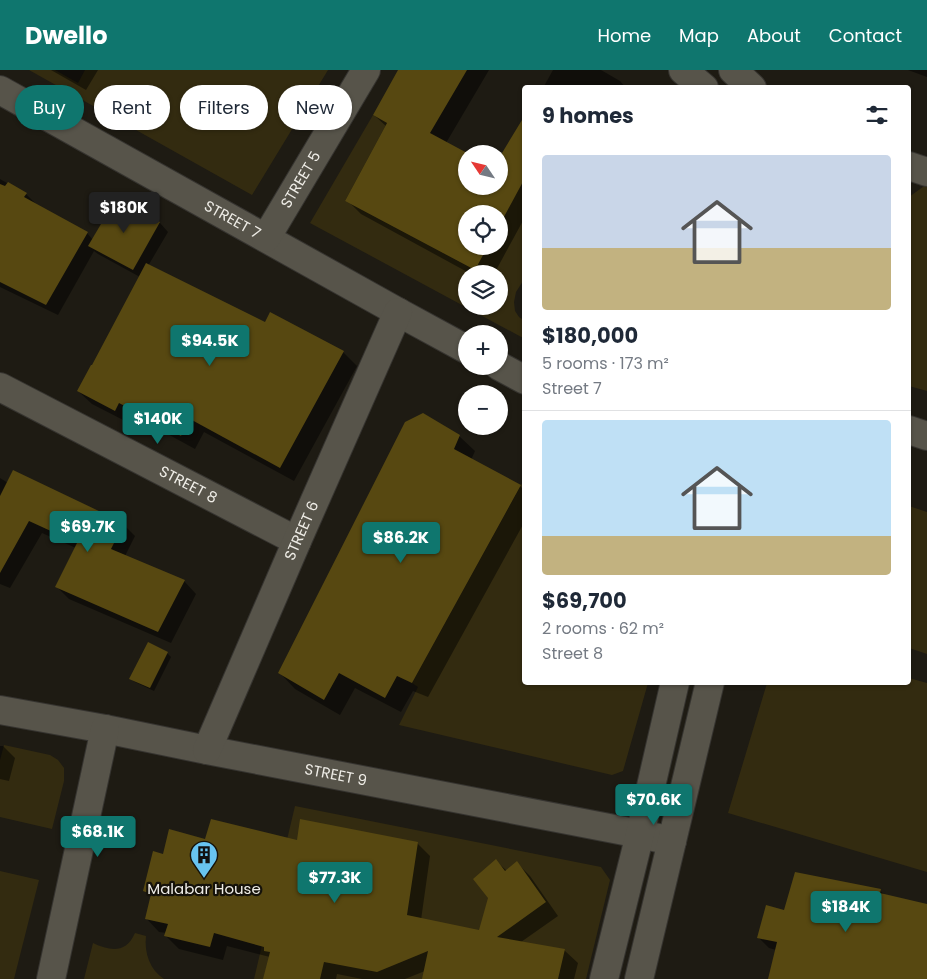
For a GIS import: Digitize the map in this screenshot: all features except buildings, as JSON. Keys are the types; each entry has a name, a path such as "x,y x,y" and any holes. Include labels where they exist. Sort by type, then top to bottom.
{"street":[{"name":"STREET 5","path":"266,238 366,70"},
{"path":"684,70 701,85"},
{"path":"733,70 749,85"},
{"name":"STREET 7","path":"0,90 458,345"},
{"path":"911,167 927,172"},
{"name":"STREET 6","path":"207,750 398,312"},
{"path":"508,371 522,378"},
{"name":"STREET 8","path":"0,387 297,541"},
{"path":"911,431 927,436"},
{"path":"604,979 674,685"},
{"path":"639,979 709,685"},
{"name":"STREET 9","path":"0,710 672,841"},
{"path":"51,979 105,729"}],"shaded area":[{"path":"29,70 55,70 78,83 85,70 328,70 319,85 278,85 278,130 292,130 252,195 136,130 170,130 170,85 94,85 94,106 84,101 84,85 56,85"},
{"path":"373,115 387,123 345,201 466,265 458,265 458,303 310,223"},
{"path":"522,183 522,283 516,292 514,302 515,311 522,319 522,337 508,330 508,325 499,325 481,315 508,315 508,265 478,265 483,255 508,255 508,209"},
{"path":"927,184 927,391 911,387 911,196"},
{"path":"522,483 522,685 647,685 623,771 612,775 399,725 418,687 412,683"},
{"path":"911,507 927,512 927,654 911,649"},
{"path":"911,679 927,683 927,872 728,813 766,685 911,685"},
{"path":"4,745 50,755 58,760 64,768 64,781 52,829 0,817 0,760"},
{"path":"295,806 601,867 610,880 586,979 254,979"},
{"path":"0,871 39,880 14,979 0,979"},
{"path":"135,933 146,936 146,949 149,960 155,971 164,979 84,979 93,943 105,948 122,948 127,945"}],"place":[{"name":"Malabar House","path":"204,879"}]}
